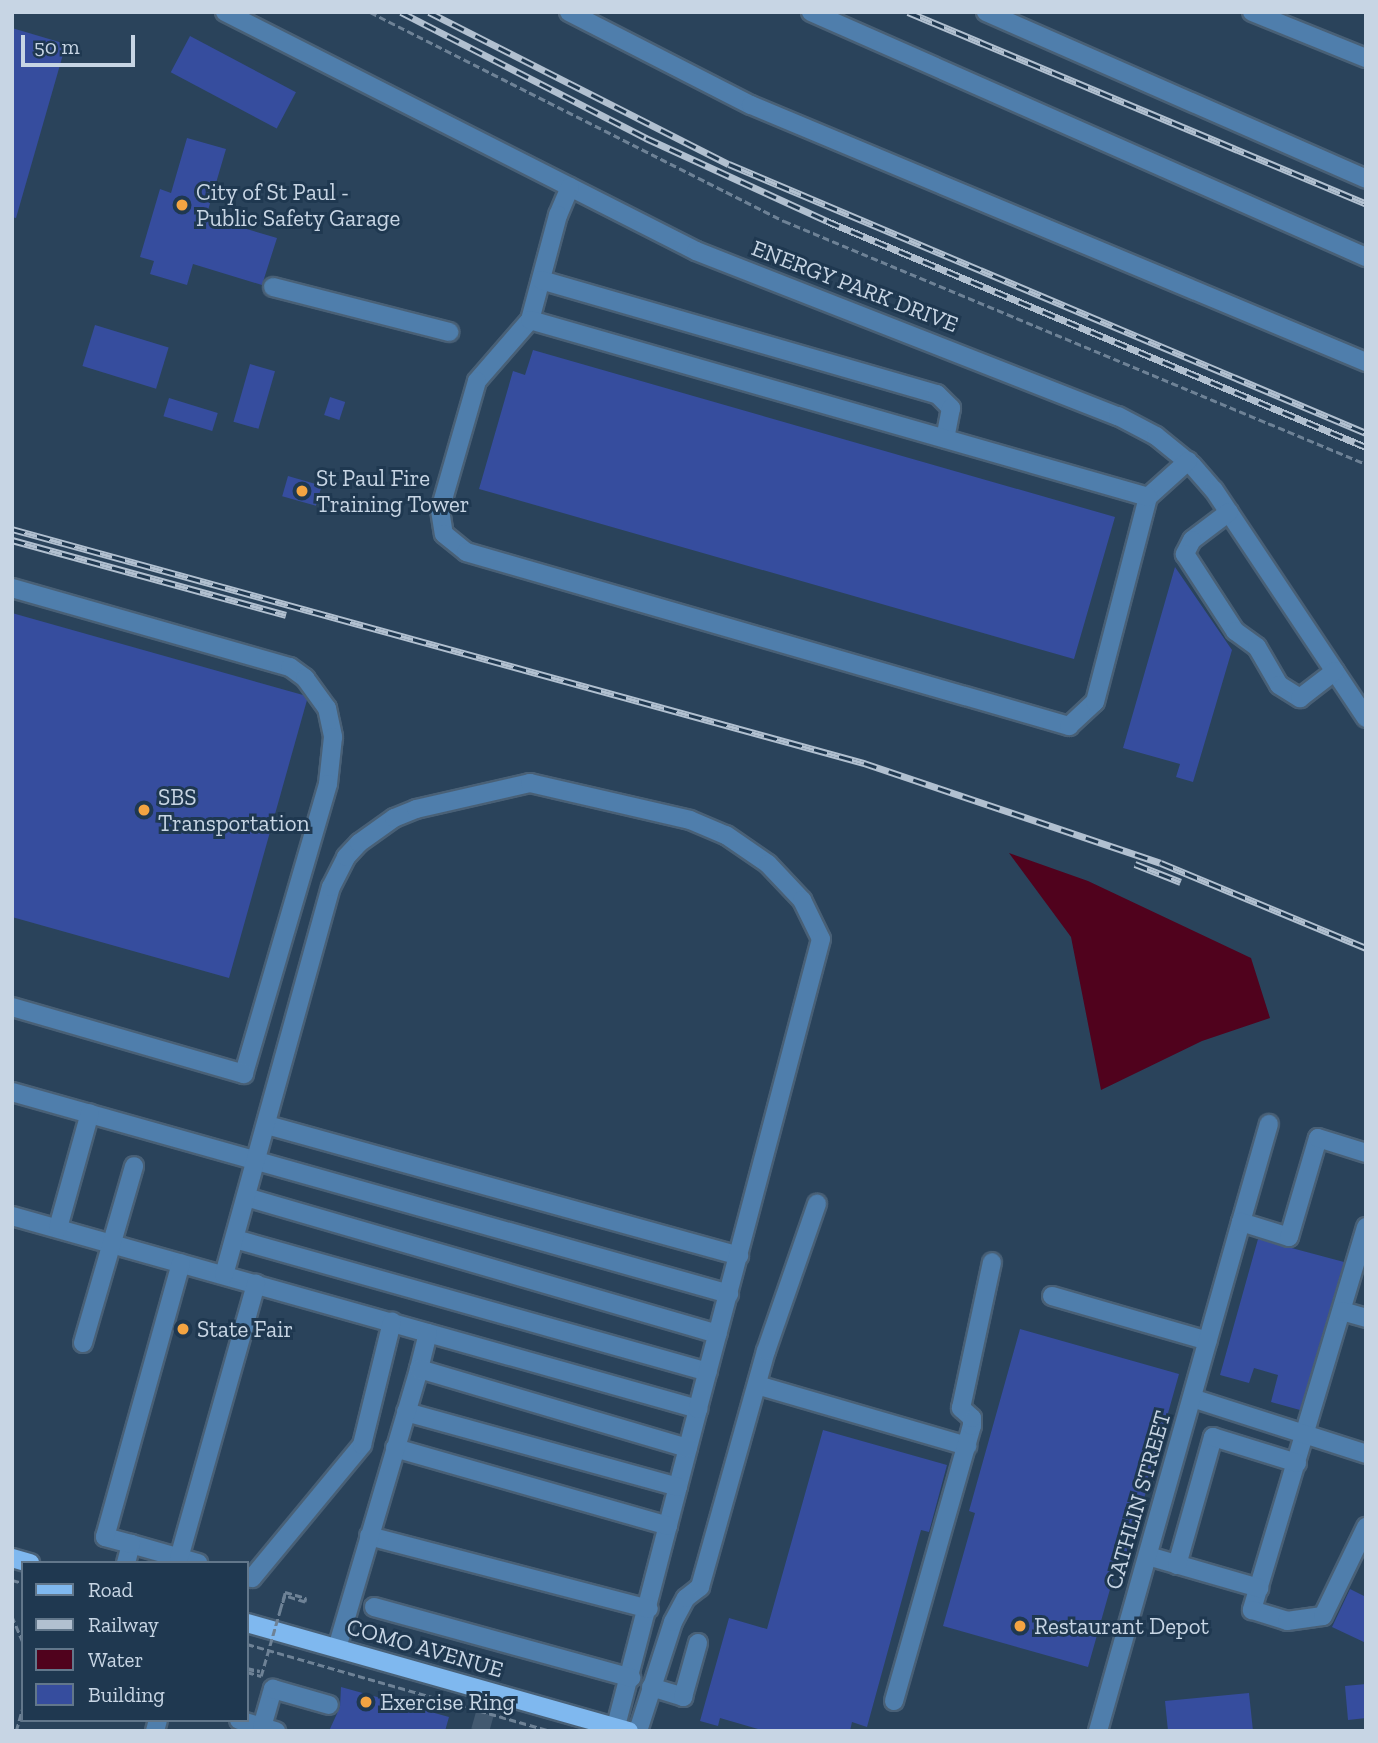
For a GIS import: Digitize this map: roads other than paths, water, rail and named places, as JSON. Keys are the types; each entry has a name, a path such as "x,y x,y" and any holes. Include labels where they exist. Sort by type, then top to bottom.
{"main road":[{"name":"COMO AVENUE","path":"248,1623 623,1729"}],"street":[{"name":"ENERGY PARK DRIVE","path":"225,12 696,251 1118,416 1156,436 1188,461 1228,512 1366,718"},
{"path":"569,12 751,105 1366,362"},
{"path":"811,12 1366,257"},
{"path":"1252,12 1366,58"},
{"path":"988,13 1366,179"},
{"path":"570,187 558,215 530,320 477,381 440,510 440,524 449,543 466,552 1041,721 1069,726 1095,702 1148,496 1188,461"},
{"path":"541,280 937,394 951,408 945,438"},
{"path":"273,287 449,332"},
{"path":"530,320 1148,496"},
{"path":"1228,512 1192,540 1185,554 1235,631 1257,647 1279,685 1300,698 1335,671"},
{"path":"12,588 290,667 305,677 327,708 333,737 328,784 244,1074 12,1007"},
{"path":"225,1275 331,887 346,857 375,830 416,809 530,783 690,820 726,835 768,864 802,900 821,939 668,1526 631,1678 623,1729"},
{"path":"12,1092 729,1294"},
{"path":"58,1228 90,1114"},
{"name":"CATHLIN STREET","path":"1098,1731 1269,1124"},
{"path":"267,1125 739,1256"},
{"path":"1241,1222 1289,1237 1318,1138 1366,1153"},
{"path":"83,1343 134,1166"},
{"path":"246,1197 718,1334"},
{"path":"638,1731 674,1622 686,1598 699,1587 757,1385 817,1204"},
{"path":"12,1216 698,1409"},
{"path":"1366,1227 1306,1436 1252,1610 1287,1620 1323,1616 1366,1527"},
{"path":"234,1239 708,1372"},
{"path":"894,1701 967,1446 972,1418 961,1408 992,1262"},
{"path":"181,1263 104,1537 191,1561"},
{"path":"180,1558 256,1284"},
{"path":"1052,1296 1208,1340"},
{"path":"1342,1311 1366,1318"},
{"path":"248,1577 252,1578 362,1445 392,1322"},
{"path":"337,1648 429,1333"},
{"path":"419,1369 688,1448"},
{"path":"757,1385 967,1446"},
{"path":"1192,1398 1366,1454"},
{"path":"406,1412 678,1487"},
{"path":"1177,1564 1213,1437 1297,1463"},
{"path":"395,1448 668,1526"},
{"path":"369,1536 649,1609"},
{"path":"127,1561 131,1544"},
{"path":"1147,1556 1259,1588"},
{"path":"374,1607 631,1678"},
{"path":"650,1688 683,1697 698,1643"},
{"path":"246,1722 269,1729 273,1689 329,1705"}],"water":[{"path":"1009,853 1088,881 1251,958 1270,1018 1202,1041 1101,1090 1071,937"}],"tunnel":[{"path":"480,1731 491,1692"}],"railway":[{"path":"401,12 646,138 827,221 1366,447"},
{"path":"429,12 729,164 1366,433"},
{"path":"908,12 1366,204"},
{"path":"12,529 864,763 1161,863 1366,948"},
{"path":"12,540 286,615"},
{"path":"1135,864 1181,882"}],"place":[{"name":"City of St Paul - Public Safety Garage","path":"182,205"},
{"name":"St Paul Fire Training Tower","path":"302,491"},
{"name":"SBS Transportation","path":"144,810"},
{"name":"State Fair","path":"183,1329"},
{"name":"Restaurant Depot","path":"1020,1626"},
{"name":"Exercise Ring","path":"366,1702"}]}
